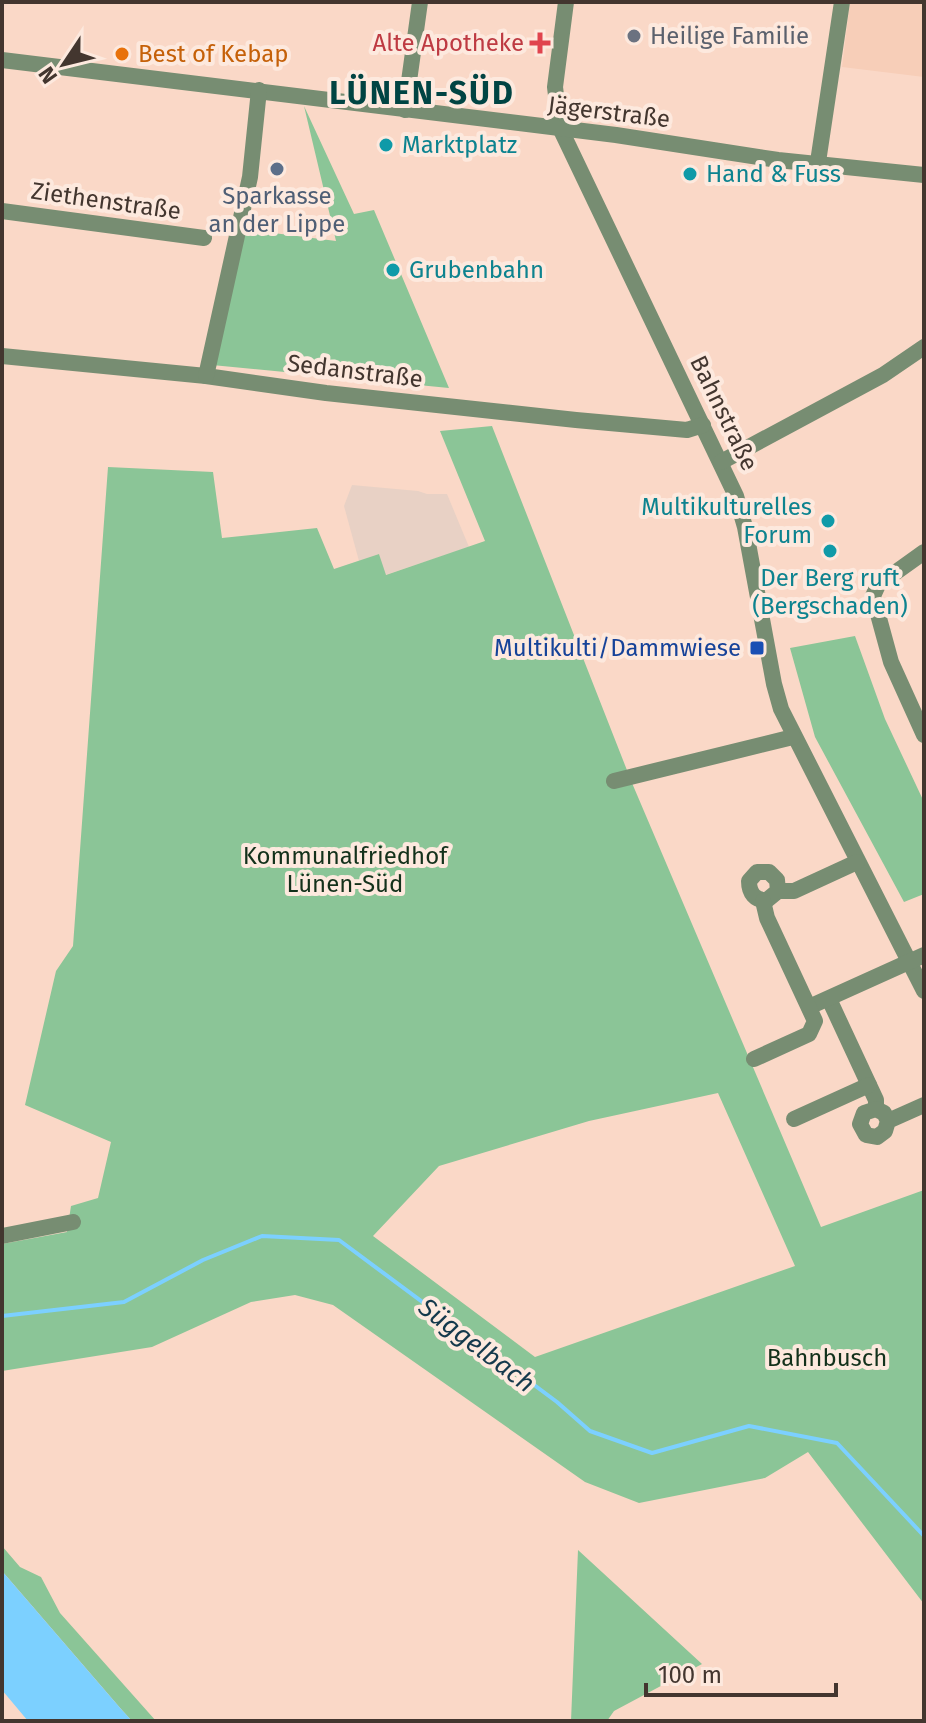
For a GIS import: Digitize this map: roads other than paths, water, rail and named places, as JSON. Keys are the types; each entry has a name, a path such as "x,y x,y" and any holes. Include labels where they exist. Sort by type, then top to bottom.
{"street":[{"path":"405,110 420,2"},
{"name":"Bahnstraße","path":"566,2 555,87 560,128 721,462 740,508 774,684 793,737 857,862 917,958 924,991"},
{"path":"818,162 842,2"},
{"name":"Jägerstraße","path":"2,60 560,128 720,152 924,175"},
{"path":"206,376 250,177 259,90"},
{"name":"Ziethenstraße","path":"2,211 204,238"},
{"path":"721,462 883,375 924,347"},
{"name":"Sedanstraße","path":"2,356 206,376 326,393 576,420 687,430 703,425"},
{"path":"924,552 878,585 873,596 891,662 924,735"},
{"path":"614,781 793,737"},
{"path":"778,891 794,891 857,862"},
{"path":"763,871 774,875 778,891 772,898 763,901 756,899 749,888 749,881 757,872 763,871"},
{"path":"754,1059 809,1034 815,1021 767,918 763,901"},
{"path":"809,1007 917,958"},
{"path":"829,999 882,1115 924,1105"},
{"path":"794,1119 869,1085"},
{"path":"2,1236 73,1222"}],"water":[{"path":"2,1571 132,1721 28,1721 2,1690"}],"waterway":[{"name":"Süggelbach","path":"2,1316 124,1302 203,1260 262,1236 339,1240 557,1402 590,1431 652,1453 749,1426 837,1443 924,1536"}],"place":[{"name":"Heilige Familie","path":"634,36"},
{"name":"Alte Apotheke","path":"540,43"},
{"name":"Best of Kebap","path":"122,54"},
{"name":"Marktplatz","path":"386,145"},
{"name":"Sparkasse an der Lippe","path":"277,169"},
{"name":"Hand & Fuss","path":"690,174"},
{"name":"Grubenbahn","path":"393,270"},
{"name":"Multikulturelles Forum","path":"828,521"},
{"name":"Der Berg ruft (Bergschaden)","path":"830,551"},
{"name":"Multikulti/Dammwiese","path":"757,648"}],"district":[{"name":"LÜNEN-SÜD","path":"422,93"}],"park label":[{"name":"Kommunalfriedhof Lünen-Süd","path":"345,870"},
{"name":"Bahnbusch","path":"827,1358"}]}
